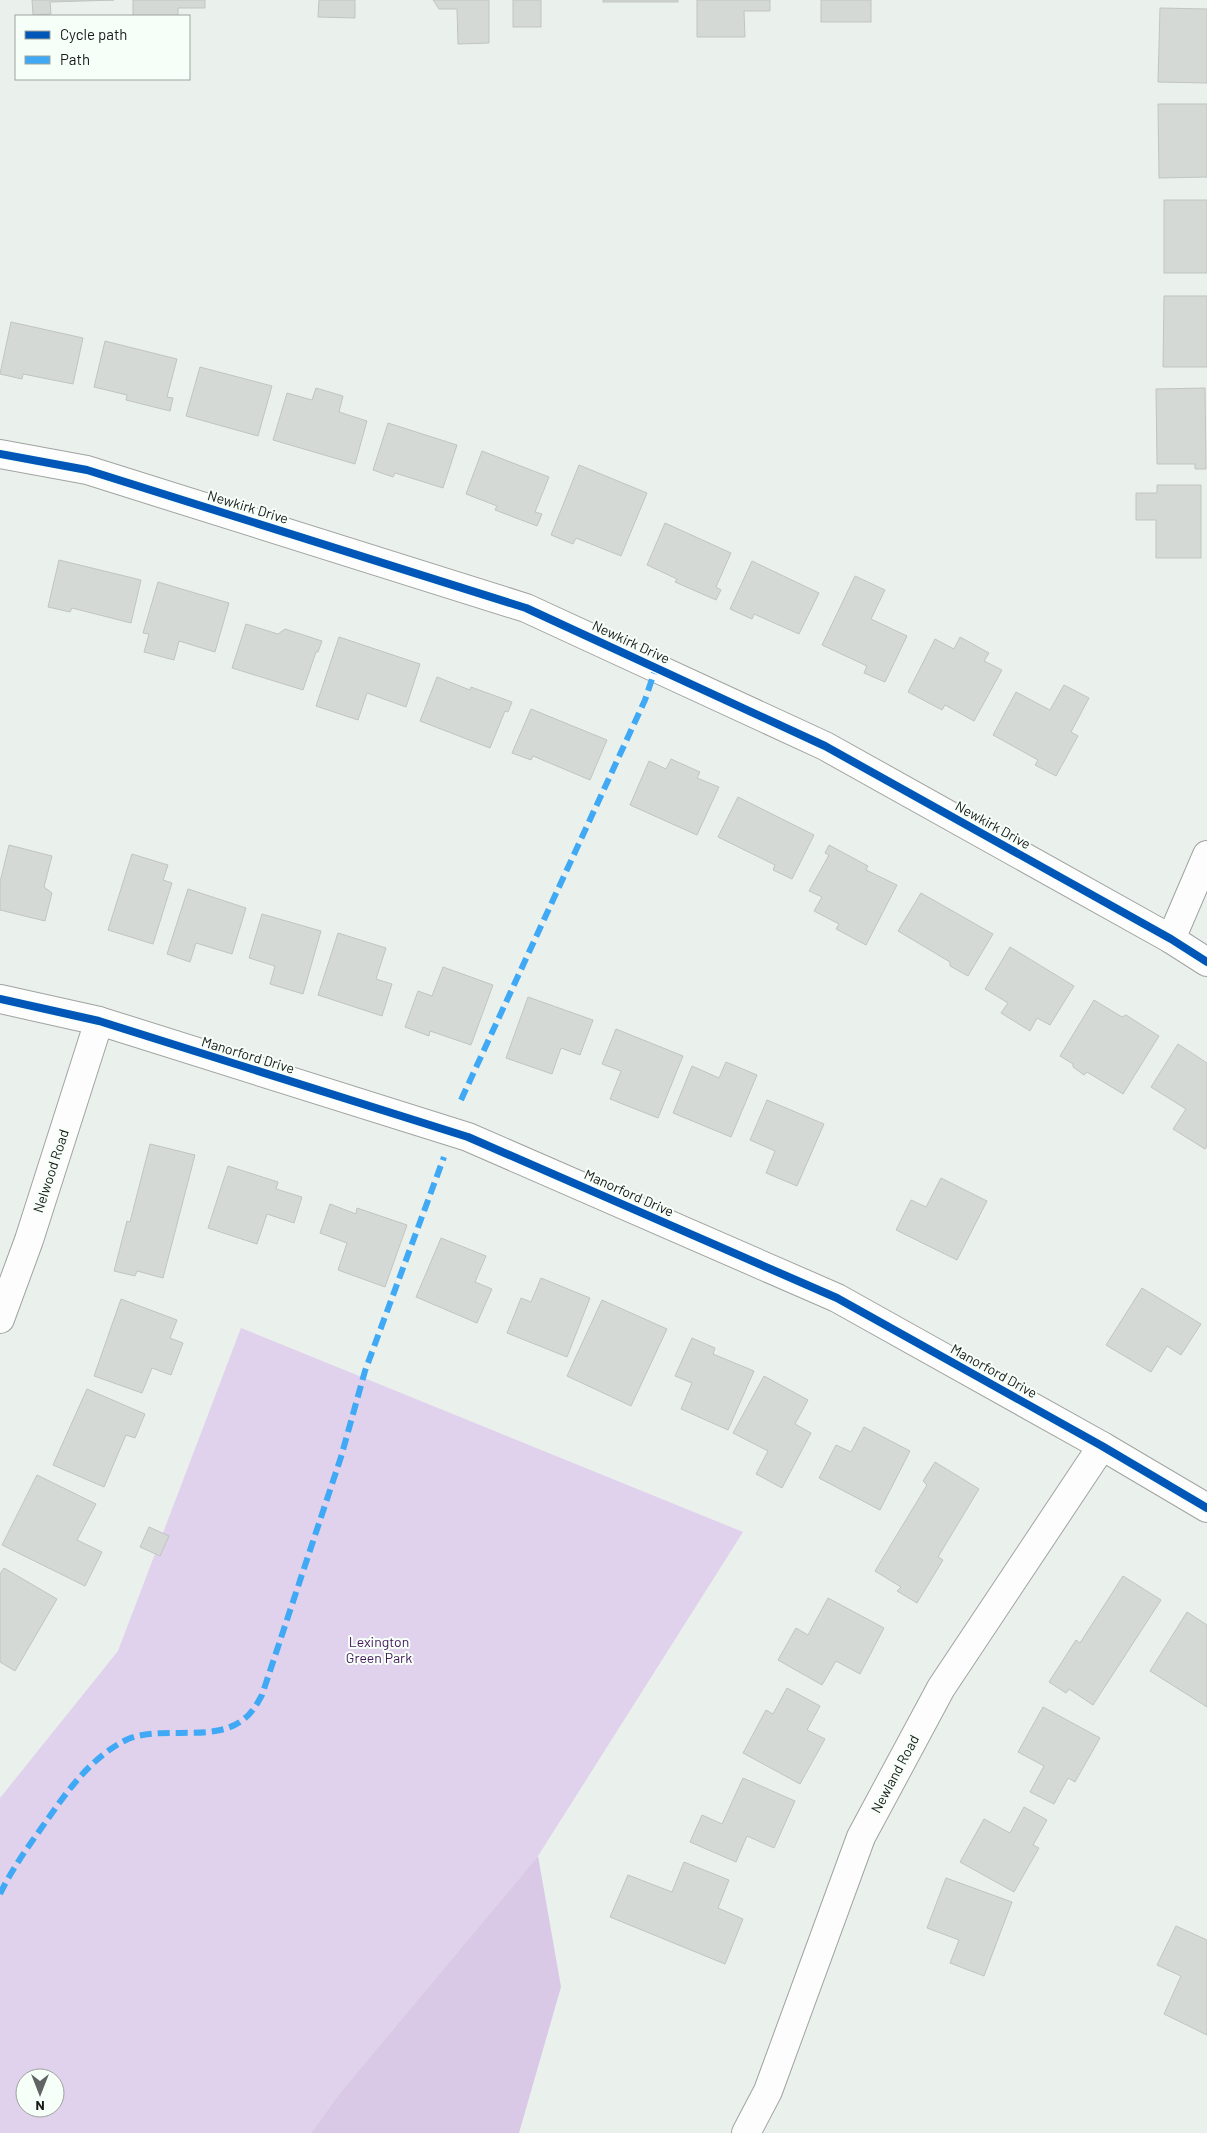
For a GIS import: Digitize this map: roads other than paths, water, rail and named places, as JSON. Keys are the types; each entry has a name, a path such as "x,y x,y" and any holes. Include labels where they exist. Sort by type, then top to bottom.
{"street":[{"name":"Newkirk Drive","path":"0,454 87,470 526,608 826,746 1170,939 1207,962"},
{"path":"1170,939 1207,855"},
{"name":"Manorford Drive","path":"0,999 99,1021 468,1137 837,1298 1102,1446 1207,1508"},
{"name":"Nelwood Road","path":"0,1319 29,1240 99,1021"},
{"name":"Newland Road","path":"746,2133 768,2091 861,1838 941,1688 1102,1446"}],"park label":[{"name":"Lexington Green Park","path":"379,1650"}]}
